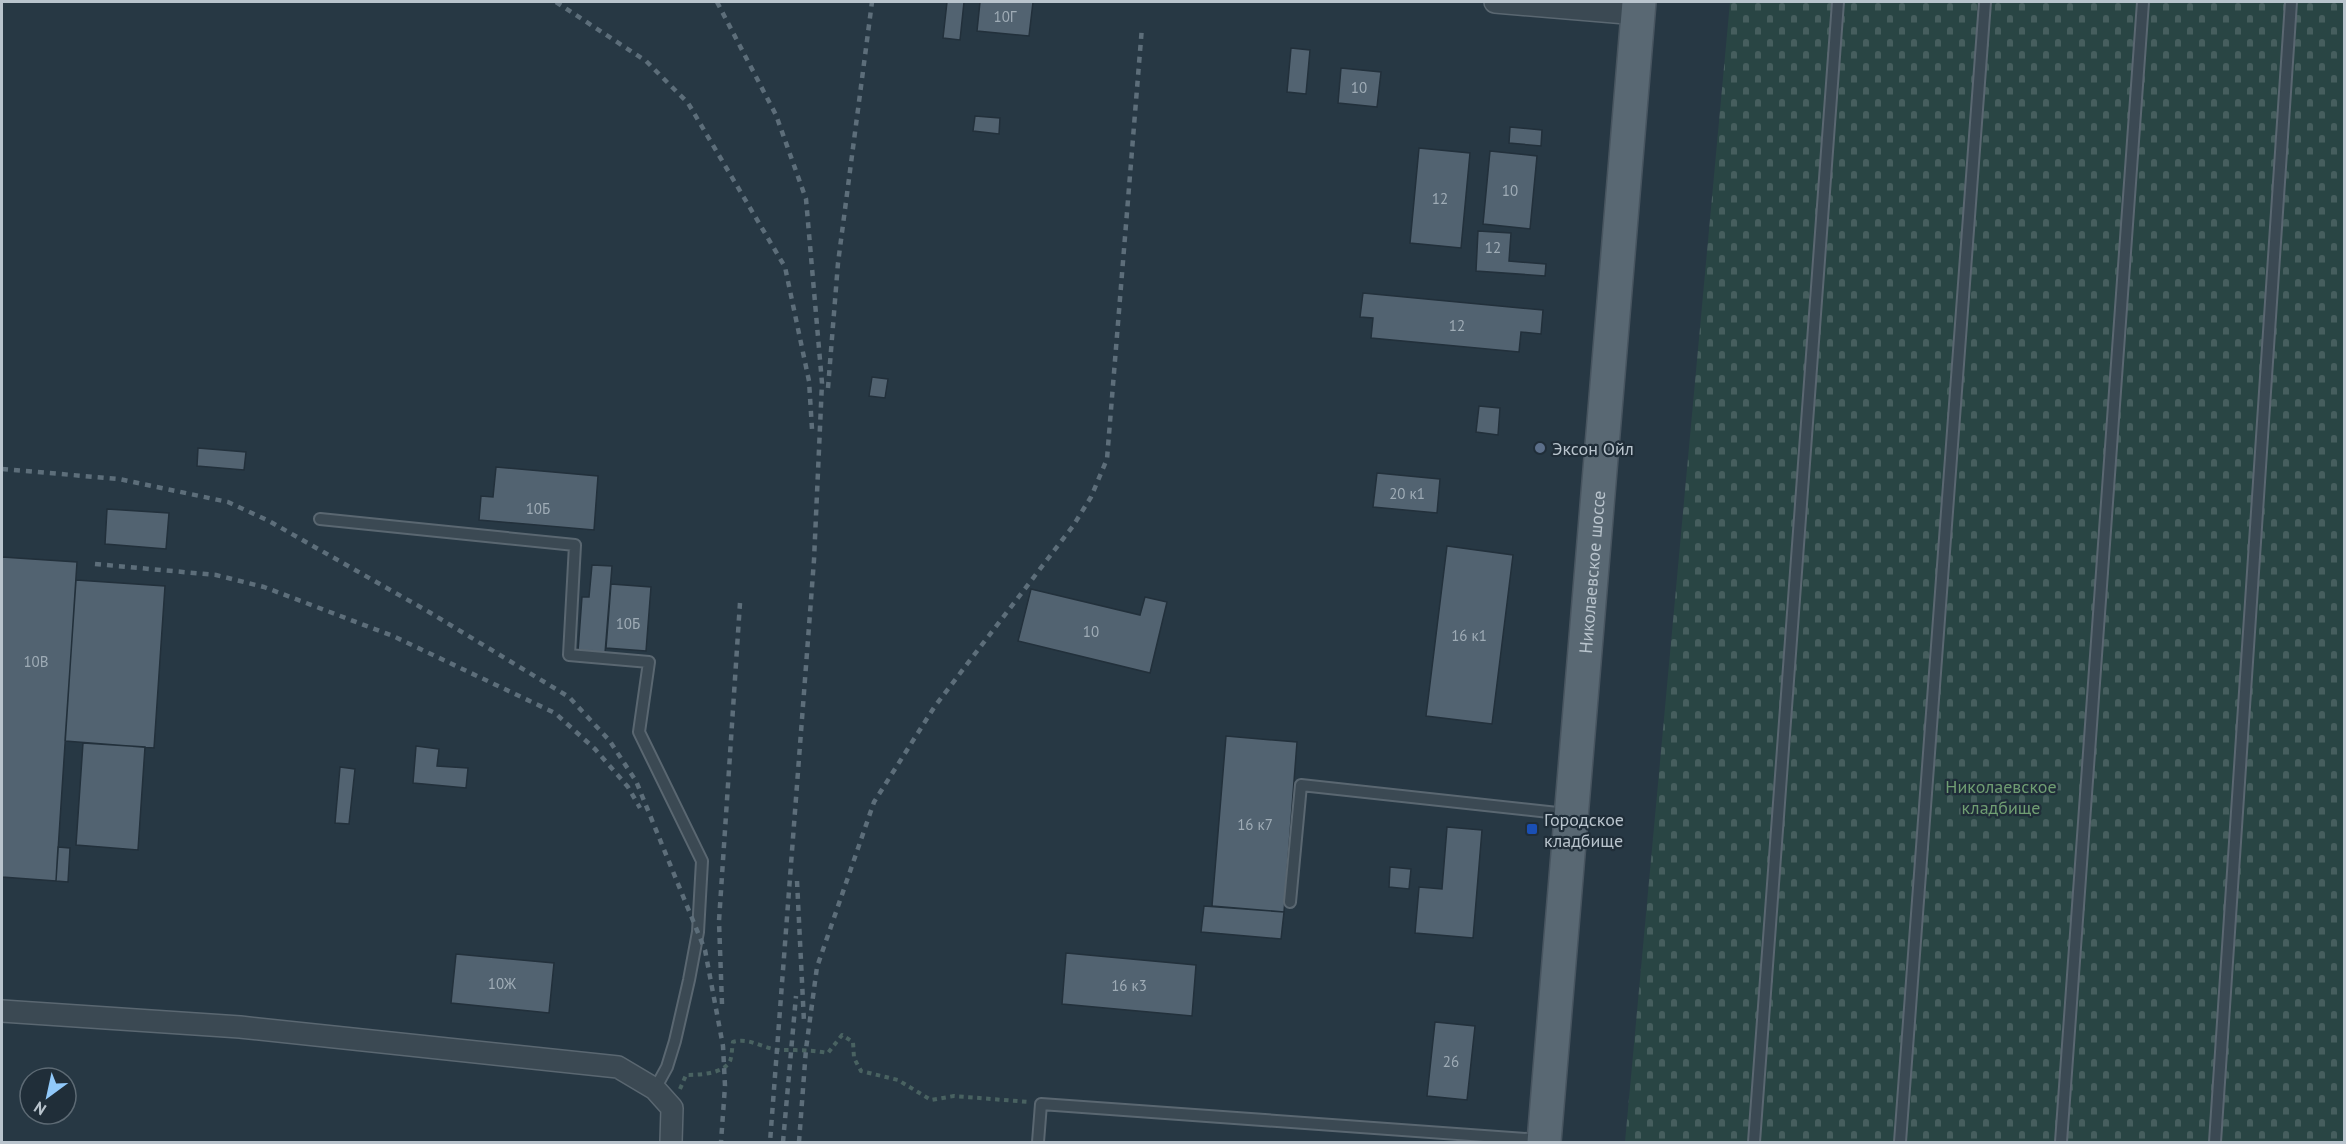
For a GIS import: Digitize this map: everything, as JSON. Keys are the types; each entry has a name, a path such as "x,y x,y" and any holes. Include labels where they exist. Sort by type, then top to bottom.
{"main road":[{"name":"Николаевское шоссе","path":"1544,1142 1639,8"}],"street":[{"path":"1495,2 1639,8"},
{"path":"2,1011 240,1027 618,1067 655,1089 672,1108 671,1143"}],"lane":[{"path":"1754,1143 1838,2"},
{"path":"1900,1143 1984,2"},
{"path":"2061,1143 2144,2"},
{"path":"2215,1143 2291,2"},
{"path":"320,519 576,545 568,656 649,662 639,732 702,861 698,932 689,980 667,1067 655,1089"},
{"path":"1290,902 1301,785 1571,814"},
{"path":"1038,1143 1041,1104 1544,1142"}],"path":[{"path":"672,1108 686,1075 704,1075 724,1068 730,1062 733,1042 742,1039 777,1050 806,1049 828,1053 842,1035 853,1042 854,1058 861,1071 898,1080 931,1100 966,1096 1041,1104"}],"green space":[{"name":"Николаевское кладбище","path":"1730,2 2344,2 2344,1142 1625,1142"}],"building":[{"path":"947,2 964,2 960,40 943,38"},
{"path":"980,2 1033,2 1029,36 977,31"},
{"path":"1291,48 1310,50 1306,94 1287,92"},
{"path":"1341,68 1381,72 1377,107 1338,103"},
{"path":"975,116 1000,118 999,134 973,131"},
{"path":"1510,127 1542,130 1541,146 1509,143"},
{"path":"1419,148 1470,153 1461,248 1410,243"},
{"path":"1490,151 1537,156 1530,229 1483,224"},
{"path":"1478,231 1511,233 1509,261 1546,264 1545,276 1476,271"},
{"path":"1363,293 1543,310 1541,334 1521,332 1519,352 1371,338 1373,318 1360,317"},
{"path":"872,377 888,379 885,398 869,396"},
{"path":"1479,406 1500,408 1498,435 1476,432"},
{"path":"198,448 246,452 244,470 197,466"},
{"path":"496,467 598,476 594,530 479,520 481,496 493,497"},
{"path":"1377,473 1440,479 1437,513 1373,507"},
{"path":"107,509 169,513 166,549 105,544"},
{"path":"1447,546 1513,555 1492,724 1426,716"},
{"path":"2,557 77,562 56,881 2,877"},
{"path":"592,565 612,566 605,653 578,651 582,597 589,597"},
{"path":"76,580 165,586 154,748 65,741"},
{"path":"611,584 651,587 646,651 606,648"},
{"path":"1031,589 1140,615 1145,597 1167,602 1150,673 1018,641"},
{"path":"1226,736 1297,742 1284,912 1212,906"},
{"path":"83,743 145,747 138,850 76,845"},
{"path":"416,746 439,749 437,766 468,768 466,788 413,783"},
{"path":"340,767 355,769 349,824 335,823"},
{"path":"1447,827 1482,830 1473,938 1415,933 1419,887 1442,889"},
{"path":"58,847 70,848 68,882 56,881"},
{"path":"1390,867 1411,869 1409,889 1389,887"},
{"path":"1204,906 1284,912 1281,939 1201,932"},
{"path":"1066,953 1196,965 1192,1016 1062,1004"},
{"path":"456,954 554,963 549,1013 451,1003"},
{"path":"1435,1022 1475,1026 1467,1100 1427,1096"}],"railway":[{"path":"556,2 646,61 688,103 785,267 809,381 812,429"},
{"path":"717,2 776,115 806,199 822,383 814,560 770,1142"},
{"path":"828,388 838,263 872,2"},
{"path":"799,1142 806,1049 817,967 874,802 935,706 1073,526 1091,497 1107,459 1142,27"},
{"path":"2,469 119,479 228,502 269,521 429,612 569,697 609,740 636,781 705,950 723,1046 725,1086 721,1142"},
{"path":"95,564 216,575 264,587 393,636 555,713 595,749 628,787 640,808"},
{"path":"722,1004 719,921 740,603"},
{"path":"797,881 804,1022"},
{"path":"783,1142 796,996"}],"place":[{"name":"Эксон Ойл","path":"1540,448"},
{"name":"Городское кладбище","path":"1532,829"}]}
